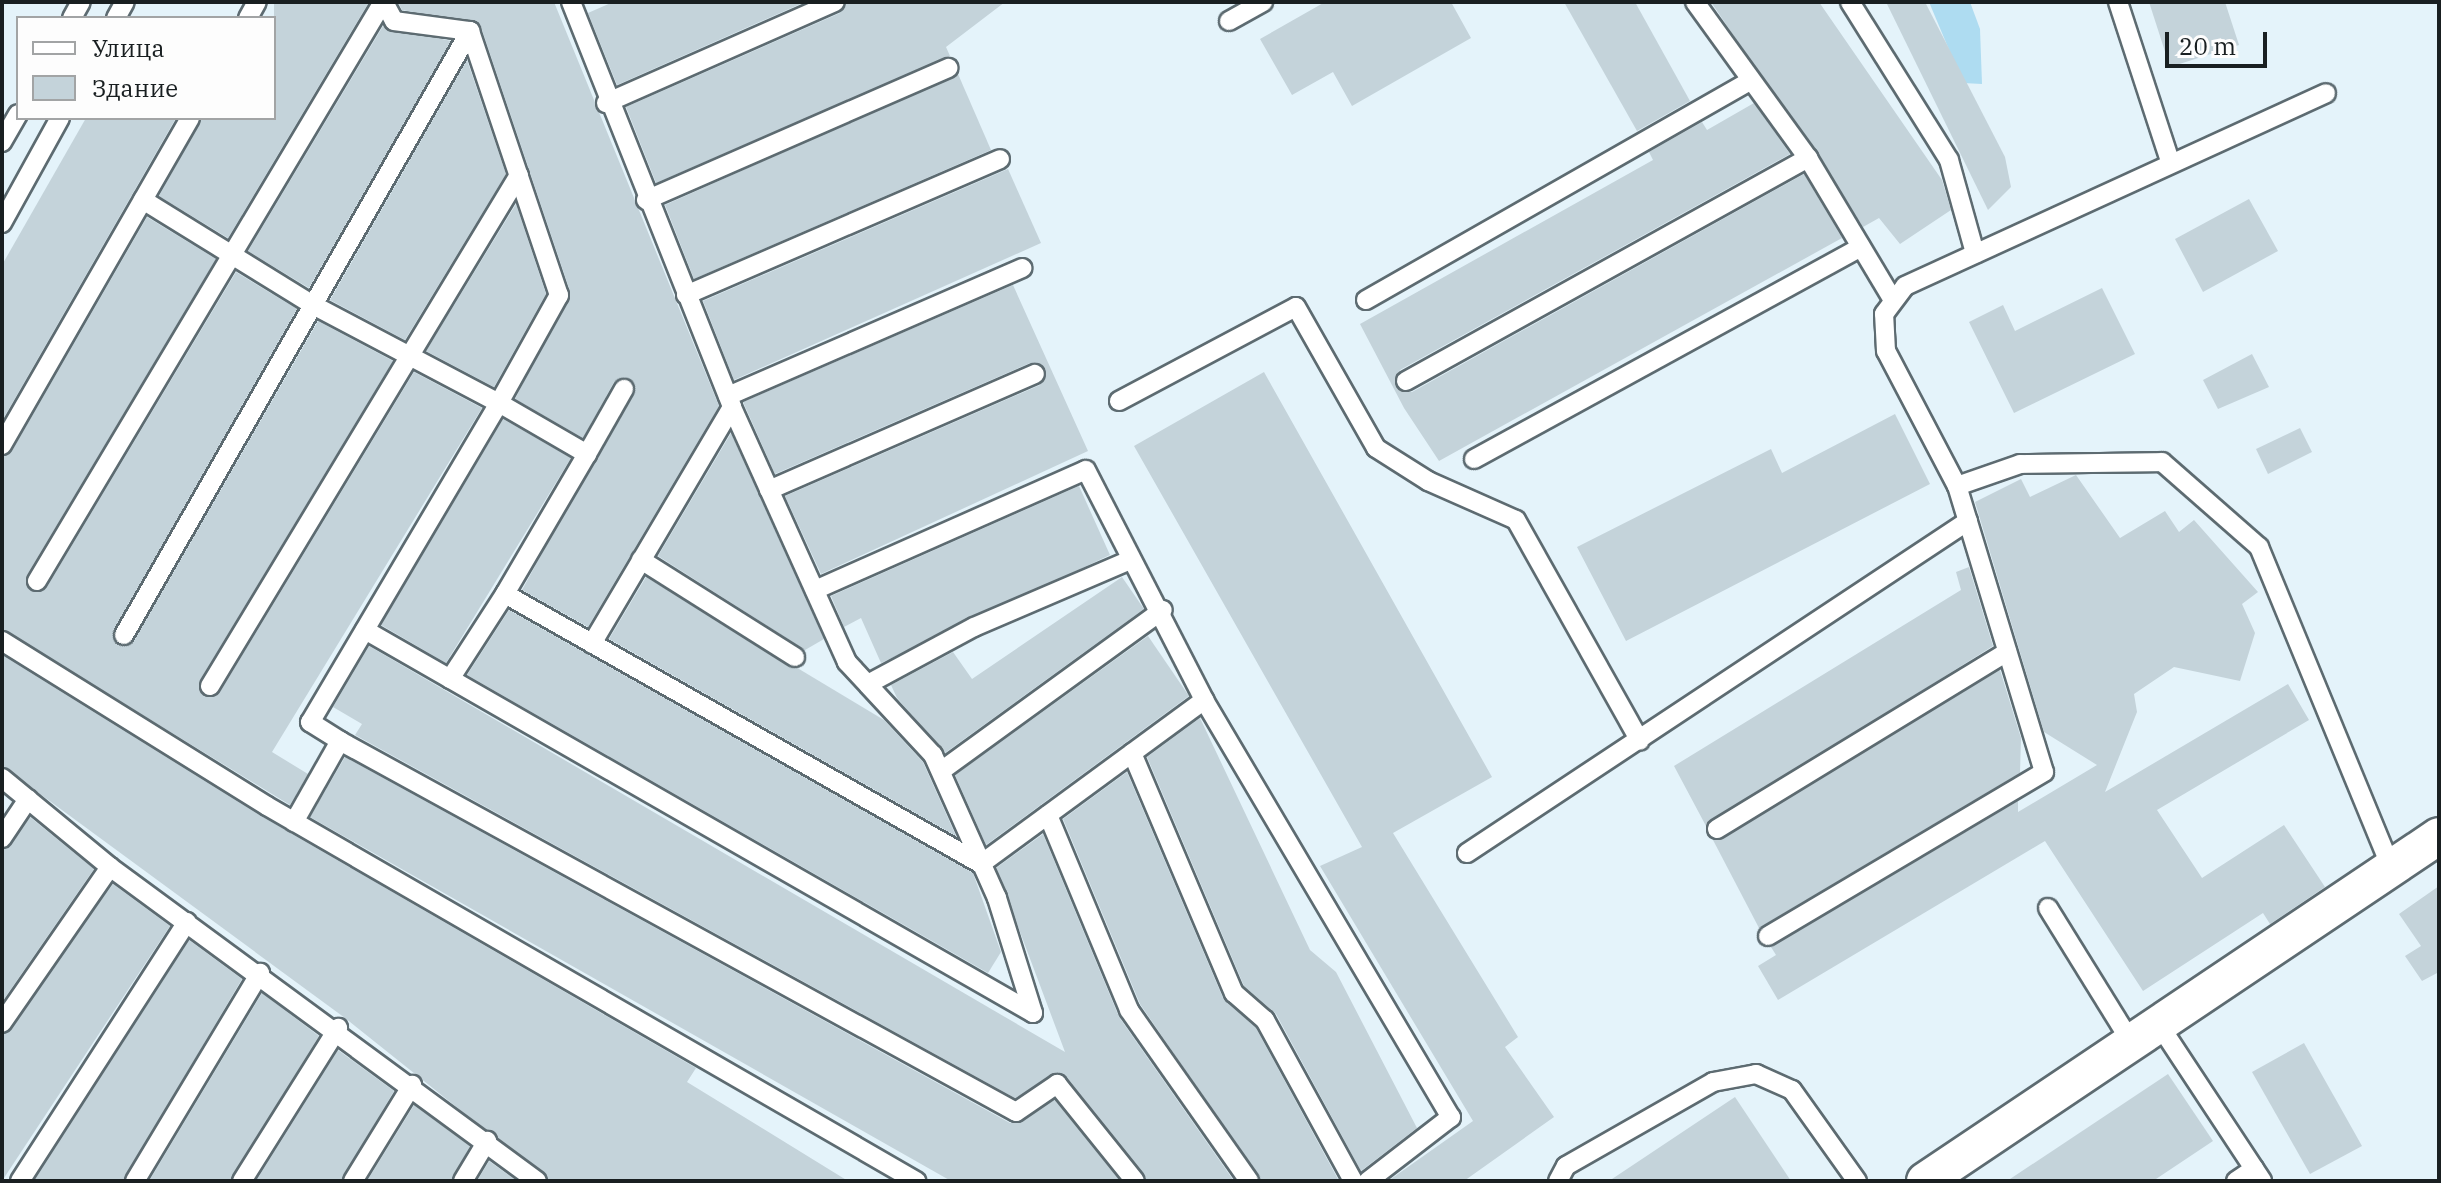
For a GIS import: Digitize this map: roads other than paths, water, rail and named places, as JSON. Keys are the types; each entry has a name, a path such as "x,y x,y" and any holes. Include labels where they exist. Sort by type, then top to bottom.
{"street":[{"path":"1925,1181 2439,836"}],"lane":[{"path":"384,2 394,21 470,31"},
{"path":"37,581 384,2"},
{"path":"365,630 1033,1013 981,864 941,771 847,662 730,401 646,200 606,103 572,2"},
{"path":"606,103 835,2"},
{"path":"1229,21 1263,2"},
{"path":"1695,2 1808,158 1893,300"},
{"path":"1850,2 1949,160 1975,253"},
{"path":"2118,2 2170,161"},
{"path":"470,31 559,295 499,403 310,722 1016,1112 1057,1084 1135,1181"},
{"path":"124,635 470,31"},
{"path":"646,200 948,68"},
{"path":"1366,300 1751,80"},
{"path":"1768,936 2044,772 1957,486 1886,351 1881,330 1893,300 1905,286 2170,161 2326,93"},
{"path":"2,142 16,118"},
{"path":"2,223 59,120"},
{"path":"2,445 189,120"},
{"path":"1406,381 1808,158"},
{"path":"686,295 1000,159"},
{"path":"210,686 519,175"},
{"path":"143,200 233,252 313,305 499,403 587,454"},
{"path":"1474,459 1861,247"},
{"path":"592,644 730,401 1022,268"},
{"path":"1119,401 1296,307 1376,448 1428,481 1516,520 1640,741"},
{"path":"769,490 1035,374"},
{"path":"450,679 505,594 624,389"},
{"path":"1957,486 2020,464 2162,462 2259,547 2392,870"},
{"path":"815,590 1086,470 1130,560 1163,610 1204,700 1451,1117 1368,1181"},
{"path":"1467,853 1968,521"},
{"path":"641,560 795,657"},
{"path":"868,684 974,627 1130,560"},
{"path":"505,594 981,864"},
{"path":"941,771 1163,610"},
{"path":"2,641 294,822 912,1180"},
{"path":"1717,829 2007,652"},
{"path":"981,864 1204,700"},
{"path":"294,822 340,741"},
{"path":"1132,753 1234,993 1265,1020 1353,1181"},
{"path":"2,778 110,867 338,1028 537,1181"},
{"path":"2,838 28,799"},
{"path":"1048,815 1129,1010 1249,1181"},
{"path":"2,1023 110,867"},
{"path":"2048,908 2258,1175 2236,1181"},
{"path":"20,1181 187,922"},
{"path":"135,1181 260,973"},
{"path":"242,1181 338,1028"},
{"path":"1558,1181 1566,1166 1713,1082 1756,1074 1792,1090 1857,1181"},
{"path":"353,1181 412,1085"},
{"path":"463,1181 487,1141"}]}
